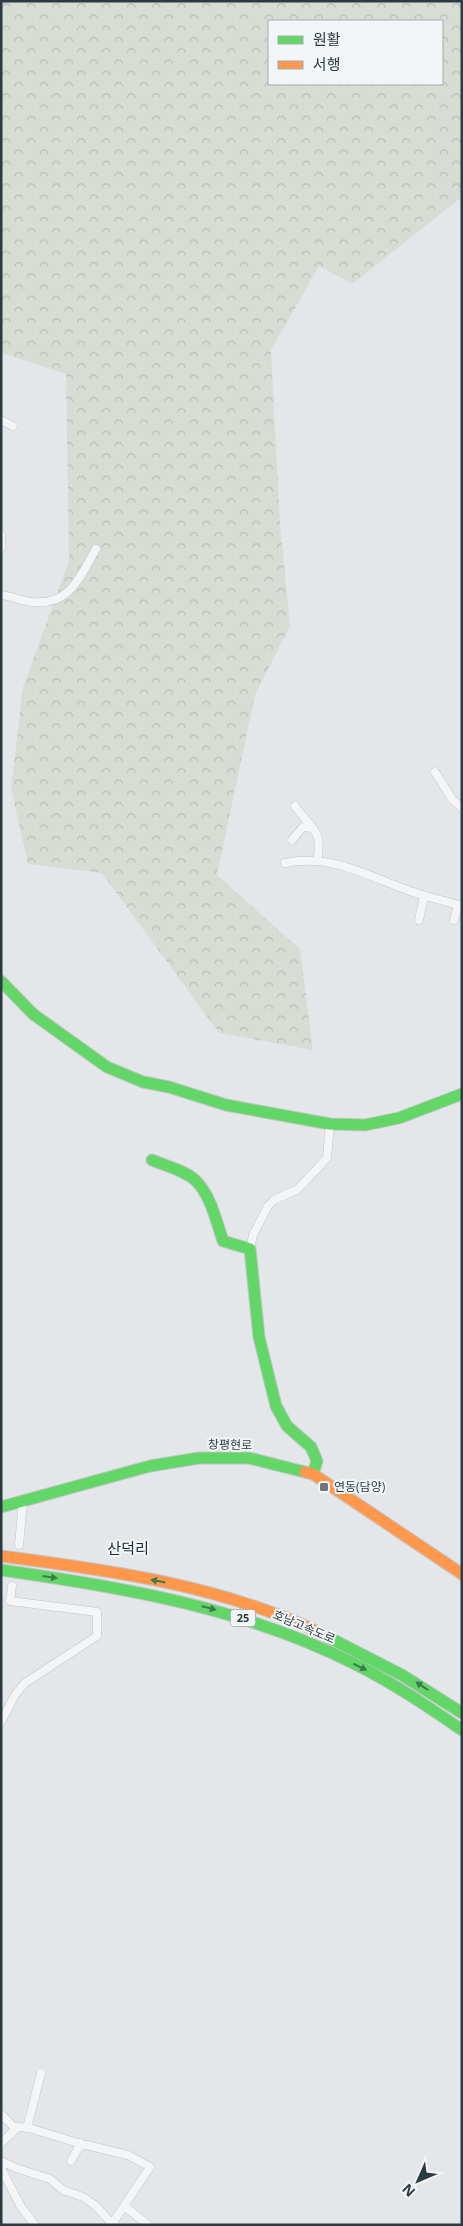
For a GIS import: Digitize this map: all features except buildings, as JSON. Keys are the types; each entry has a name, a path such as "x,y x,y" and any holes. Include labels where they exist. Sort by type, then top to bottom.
{"main road":[{"path":"1,981 33,1014 107,1067 143,1082 169,1087 226,1105 330,1124 365,1125 399,1118 462,1094"},
{"path":"152,1160 195,1179 208,1197 213,1216 223,1240 250,1249 259,1337 276,1406 287,1426 311,1447 317,1461 313,1474"},
{"name":"창평현로","path":"1,1507 150,1466 199,1458 249,1458 313,1474 462,1574"},
{"name":"호남고속도로","path":"1,1556 103,1570 172,1584 219,1595 284,1617 410,1678 462,1714"},
{"name":"호남고속도로","path":"1,1570 85,1581 157,1595 221,1611 279,1630 365,1670 410,1694 462,1730"}],"street":[{"path":"1,420 13,426"},
{"path":"1,535 1,548"},
{"path":"1,595 42,602 62,598 75,584 96,549"},
{"path":"434,772 452,799 462,808"},
{"path":"295,806 318,834 320,848 317,860"},
{"path":"292,840 303,827 312,828"},
{"path":"285,862 317,860 351,868 424,896 460,906 454,920"},
{"path":"419,920 424,896"},
{"path":"250,1249 253,1235 268,1206 274,1200 298,1189 327,1158 330,1124"},
{"path":"19,1545 22,1501"},
{"path":"1,1722 15,1695 25,1683 97,1636 97,1612 10,1601 12,1586"},
{"path":"27,2128 41,2073"},
{"path":"1,2114 16,2129"},
{"path":"1,2143 18,2127 27,2128 82,2144 128,2154 150,2167 114,2221 114,2225"},
{"path":"71,2161 82,2144"},
{"path":"1,2161 50,2179 63,2190 83,2197 96,2206 114,2225"},
{"path":"1,2168 21,2207 35,2225"},
{"path":"124,2206 148,2225"}],"green space":[{"path":"1,1 462,1 462,197 352,284 319,266 271,350 280,523 290,626 255,695 217,875 300,949 313,1050 219,1033 102,873 28,864 11,788 23,687 69,561 66,374 1,353"}],"traffic: fast":[{"path":"1,981 33,1014 107,1067 143,1082 169,1087 226,1105 330,1124 365,1125 399,1118 462,1094"},
{"path":"152,1160 180,1171 195,1180 201,1186 209,1201 223,1241 250,1249 259,1337 276,1406 287,1426 311,1447 317,1461 313,1474"},
{"path":"1,1507 150,1466 199,1458 249,1458 305,1472"},
{"path":"1,1570 137,1592 227,1614 270,1628 313,1645 369,1671 410,1695 462,1730"},
{"path":"318,1632 402,1675 462,1713"}],"traffic: slow":[{"path":"305,1472 313,1474 462,1574"},
{"path":"1,1556 82,1567 203,1591 242,1602 318,1632"}],"place":[{"name":"연동(담양)","path":"324,1487"}],"district":[{"name":"산덕리","path":"128,1549"}]}
